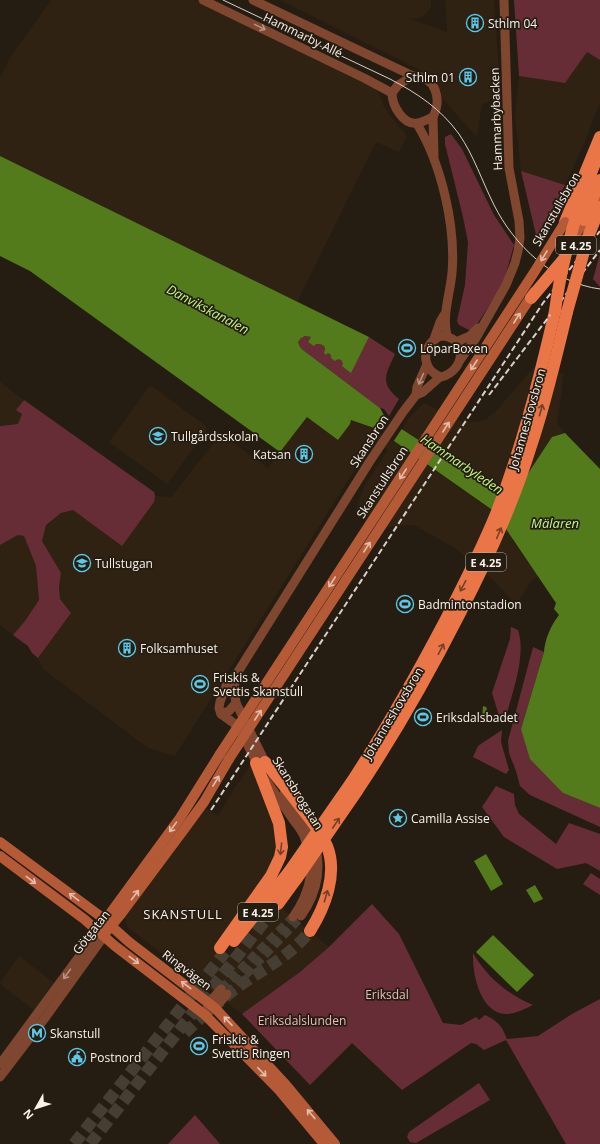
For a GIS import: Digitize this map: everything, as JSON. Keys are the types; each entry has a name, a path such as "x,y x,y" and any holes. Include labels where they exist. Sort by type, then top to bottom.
{"highway":[{"path":"565,222 600,137"},
{"path":"561,311 558,285 588,181 600,151"},
{"name":"Johanneshovsbron","path":"561,311 586,213 600,180"},
{"name":"Johanneshovsbron","path":"293,875 386,727 428,654 467,578 496,514 521,444 561,311 600,207"},
{"path":"531,298 600,217"},
{"path":"561,311 600,226"},
{"path":"260,762 314,825 327,846 330,859 330,880 322,909 310,931"},
{"name":"E 4.25","path":"260,762 282,833 282,847 278,865 272,876 222,950 293,875"},
{"name":"E 4.25","path":"278,904 293,875"}],"main road":[{"name":"Skanstullsbron","path":"204,802 224,757 535,271 600,160"},
{"name":"Skanstullsbron","path":"195,795 224,757 531,298 600,200"},
{"name":"Götgatan","path":"101,933 195,795"},
{"name":"Götgatan","path":"108,923 204,802"},
{"name":"Ringvägen","path":"0,842 108,923 129,942 212,1005 286,1085 336,1144"},
{"name":"Ringvägen","path":"0,856 205,1015 279,1090 324,1144"}],"street":[{"name":"Hammarby Allé","path":"203,0 392,93 398,112 408,122 417,124 426,138 434,157 448,207 452,251 452,272 445,313 445,328 447,336"},
{"name":"Hammarby Allé","path":"254,0 413,76 420,76 430,82 435,88 437,102 433,117 434,157"},
{"name":"Hammarbybacken","path":"460,360 470,347 506,285 515,263 520,238 518,215 509,168 504,0"},
{"path":"392,93 398,85 413,76"},
{"path":"417,124 433,117"},
{"name":"Hammarby Allé","path":"434,339 445,313"},
{"name":"Hammarbybacken","path":"456,342 470,336 484,323"},
{"path":"441,336 447,336 459,346 460,360 454,371 440,377 431,370 427,364 427,349 434,339 441,336"},
{"name":"Skansbron","path":"416,395 417,387 427,364"},
{"name":"Skansbron","path":"345,502 403,412 416,395 423,392 440,377"},
{"name":"Skansbrogatan","path":"295,919 310,883 312,868 310,851 305,838 260,762 235,724 221,714 219,708 226,686 238,672 345,502"},
{"name":"Skansbrogatan","path":"238,672 234,689 236,703 260,762"},
{"path":"220,702 225,699 229,699 236,703 229,711 221,714"},
{"name":"Götgatan","path":"0,1064 101,933"},
{"name":"Götgatan","path":"0,1077 41,1023 101,933"},
{"path":"205,1015 224,992"}],"shaded area":[{"path":"51,0 195,0 375,88 379,93 383,105 391,117 407,136 399,152 376,142 297,302 0,156 0,78 11,56"},
{"path":"280,0 431,0 431,6 426,14 419,18 410,19 447,32 445,0 494,0 500,91 488,102 482,104 477,137 442,98 441,91 420,70"},
{"path":"587,52 600,60 600,103 587,137 565,185 521,171 515,115 519,76 565,83"},
{"path":"600,239 600,254 590,265"},
{"path":"534,367 564,374 557,423 565,433 552,437 515,502 402,429 408,419 424,403 462,422 485,420 496,411"},
{"path":"0,382 24,400 16,410 22,414 18,424 0,426"},
{"name":"Tullgårdsskolan","path":"150,385 206,426 207,430 167,484 109,442"},
{"path":"307,417 338,440 350,420 377,429 508,522 514,543 538,576 531,581 518,602 511,599 493,580 455,548 414,525 379,528 358,516 356,508 365,485 388,450 374,439 175,756 148,748 43,669 38,658 71,613 60,599 59,587 61,573 42,541 46,525 61,513 73,510 122,545 154,502 155,496 171,497 221,434 268,468"},
{"path":"18,535 24,536 36,566 39,600 25,621 13,635 0,625 0,545"},
{"path":"251,765 278,836 276,862 217,946 229,956 273,901 329,947 300,972 242,1014 127,927 124,915 204,809 209,810 218,816"},
{"path":"19,956 54,983 34,1010 0,984"}],"green space":[{"path":"514,0 600,0 600,60 587,52 565,83 519,76"},
{"path":"451,134 462,149 494,215 514,245 503,284 474,329 471,331 459,325 457,321 465,285 468,242 445,144 445,137"},
{"path":"521,171 565,185 537,239"},
{"path":"600,254 600,287 593,279"},
{"path":"305,336 311,337 308,342 324,346 326,355 328,353 341,360 351,372 369,337 395,354 386,378 389,388 399,399 389,416 384,409 380,408 303,350 298,342"},
{"path":"24,400 154,492 155,496 154,502 122,546 73,510 61,513 46,525 42,541 61,573 59,587 60,599 71,613 38,658 32,653 28,646 13,635 25,621 39,600 36,566 24,536 18,535 0,545 0,426 18,424 22,414 16,410"},
{"path":"511,627 518,630 521,652 514,689 504,723 500,719 492,693 510,639"},
{"path":"533,647 544,652 521,729 563,793 600,808 600,827 530,795 520,786 509,753 508,741"},
{"path":"502,730 501,742 509,770 506,774 473,757 478,746"},
{"path":"496,786 514,794 515,805 519,814 556,844 569,823 600,834 600,871 586,863 557,869 504,837 482,807"},
{"path":"591,873 600,879 600,895 583,884"},
{"path":"372,904 399,934 443,1023 461,1025 476,1017 479,1020 485,1015 499,1024 507,1039 538,1036 572,1014 600,999 600,1144 566,1144 506,1040 484,1050 476,1044 471,1043 402,1090 352,1043 310,1085 242,1014 300,972 329,947"},
{"path":"473,953 485,970 498,984 515,996 533,1005 510,1014 497,1012 490,1007 479,991 474,971"},
{"path":"479,1083 490,1100 416,1143 410,1142 407,1137 409,1132"},
{"path":"195,1115 220,1144 168,1144"}],"water":[{"path":"0,156 369,337 351,373 342,366 343,363 341,360 338,359 335,361 331,358 331,355 328,353 326,355 324,353 324,346 316,344 314,346 308,342 311,337 305,336 298,342 303,350 380,408 386,419 515,502 527,475 552,437 565,433 600,469 600,808 563,793 530,759 521,729 547,637 559,615 554,609 556,603 506,529 508,521 377,429 351,420 350,424 338,440 307,417 280,452 30,271 0,256"},
{"path":"483,706 486,707 486,711 490,715 488,719 483,720 482,718"},
{"path":"486,854 503,884 491,891 474,861"},
{"path":"535,885 543,899 534,903 526,890"},
{"path":"493,935 534,975 517,992 476,952"}],"pier":[{"path":"388,418 403,427 393,442 378,432"}],"tunnel":[{"path":"90,1144 278,904"},
{"path":"221,989 293,917"},
{"path":"227,994 298,920"},
{"path":"185,1033 231,992 282,957 301,941 310,931"},
{"path":"74,1144 225,952"}],"tram line":[{"path":"223,0 390,79 428,102 452,125 459,134 474,160 502,220 524,248 537,260 566,279 600,289"}],"railway":[{"path":"211,810 543,303 600,231"},
{"path":"489,395 600,250"}],"place":[{"name":"Sthlm 04","path":"475,23"},
{"name":"Sthlm 01","path":"468,77"},
{"name":"LöparBoxen","path":"407,348"},
{"name":"Tullgårdsskolan","path":"158,436"},
{"name":"Katsan","path":"304,454"},
{"name":"Tullstugan","path":"82,563"},
{"name":"Badmintonstadion","path":"405,604"},
{"name":"Folksamhuset","path":"127,648"},
{"name":"Friskis & Svettis Skanstull","path":"200,684"},
{"name":"Eriksdalsbadet","path":"423,717"},
{"name":"Camilla Assise","path":"398,818"},
{"name":"Skanstull","path":"37,1033"},
{"name":"Friskis & Svettis Ringen","path":"199,1046"},
{"name":"Postnord","path":"77,1057"}],"district":[{"name":"SKANSTULL","path":"183,914"}],"water label":[{"name":"Danvikskanalen","path":"208,309"},
{"name":"Hammarbyleden","path":"462,464"},
{"name":"Mälaren","path":"555,523"}],"park label":[{"name":"Eriksdal","path":"387,994"},
{"name":"Eriksdalslunden","path":"302,1020"}]}
